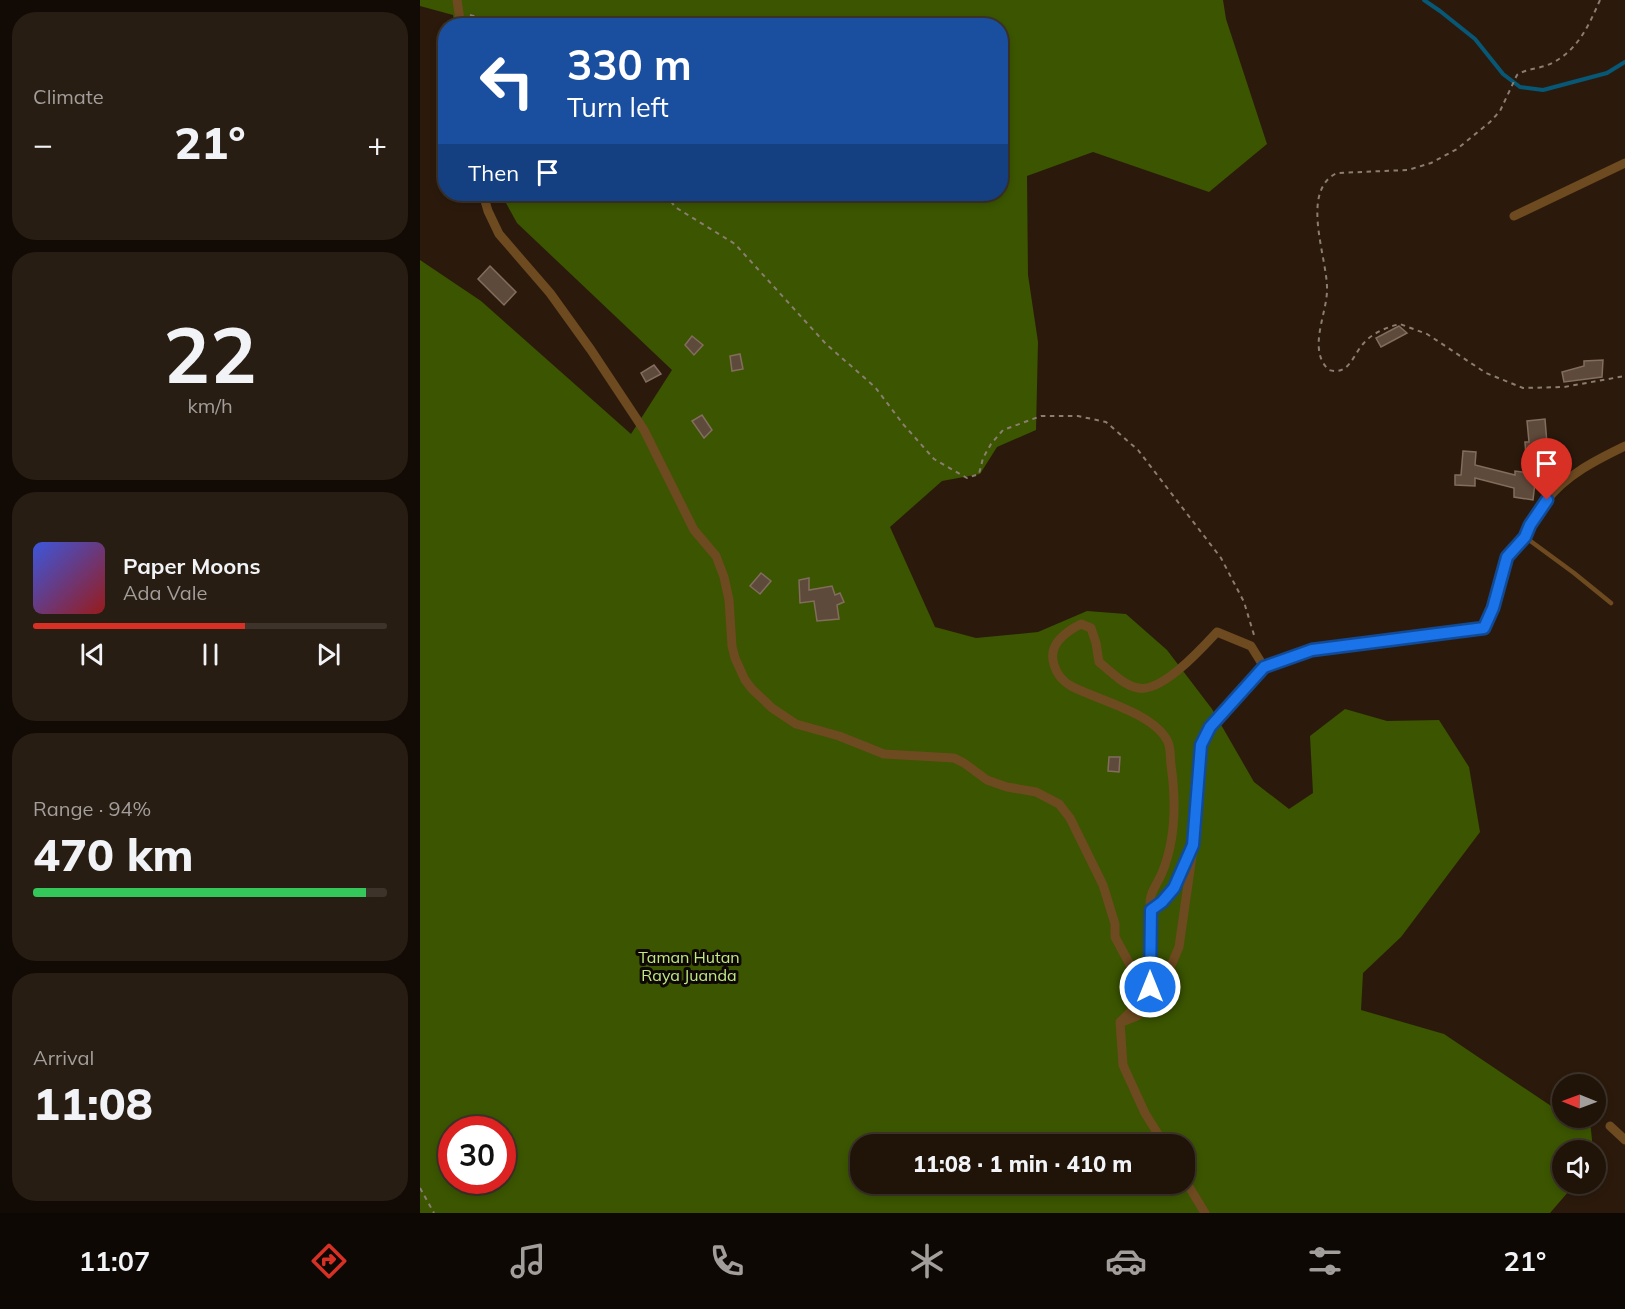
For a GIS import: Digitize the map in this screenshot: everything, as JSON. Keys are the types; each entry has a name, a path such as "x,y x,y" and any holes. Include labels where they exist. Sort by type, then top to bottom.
{"street":[{"path":"457,0 459,18"},
{"path":"1514,216 1625,163"},
{"path":"485,201 499,234 550,293 644,430 694,530 716,556 729,600 732,646 745,680 772,708 796,724 846,738 884,754 954,758 987,780 1007,787 1036,792 1059,804 1070,818 1103,885 1115,924 1115,937 1147,996"},
{"path":"1120,1022 1137,1016 1153,1002 1179,947 1193,845 1201,745 1210,727 1264,667 1312,650 1484,628 1493,608 1507,557 1525,537 1530,525 1547,500 1566,480 1625,446"},
{"path":"1120,1022 1147,996 1150,987 1151,910 1149,901 1162,872 1173,834 1174,788 1168,743 1161,731 1143,718 1069,685 1056,673 1052,656 1057,641 1081,624 1091,628 1099,662 1119,678 1137,688 1146,688 1163,681 1217,632 1251,646 1264,667"},
{"path":"1151,910 1162,902 1174,888 1193,845"},
{"path":"1120,1022 1123,1065 1145,1113 1158,1134"},
{"path":"1610,1126 1625,1140"},
{"path":"1193,1194 1204,1213"}],"lane":[{"path":"1525,537 1611,603"}],"path":[{"path":"1600,0 1586,31 1568,52 1553,62 1517,75 1500,111 1457,149 1418,168 1337,173 1325,182 1319,192 1317,221 1328,292 1321,321 1319,351 1329,370 1340,370 1350,365 1363,344 1377,332 1400,324 1427,334 1486,373 1523,388 1564,387 1625,376"},
{"path":"458,12 481,18"},
{"path":"671,201 675,207 735,244 826,344 876,387 903,424 934,459 948,469 967,478 979,474 983,458 991,444 1004,430 1041,416 1078,416 1106,422 1138,450 1221,558 1244,602 1256,643"},
{"path":"420,1188 434,1213"}],"green space":[{"name":"Taman Hutan Raya Juanda","path":"420,0 1223,0 1226,19 1267,144 1209,192 1093,152 1027,176 1028,275 1038,342 1036,430 997,447 980,474 942,481 890,527 935,627 976,638 1038,632 1087,611 1126,614 1167,650 1212,709 1254,782 1289,809 1313,793 1310,736 1345,709 1387,721 1439,720 1469,767 1480,832 1401,937 1363,973 1361,1010 1444,1034 1552,1107 1552,1128 1591,1128 1592,1140 1552,1140 1552,1194 1566,1194 1550,1213 420,1213 420,260 481,301 631,434 672,370 517,223 505,201 1008,201 1008,18 454,18 453,15 420,6"}],"building":[{"path":"490,266 516,292 504,305 478,279"},
{"path":"1399,326 1407,333 1381,347 1376,338"},
{"path":"692,336 703,345 694,355 685,345"},
{"path":"740,354 743,369 732,371 730,356"},
{"path":"1603,360 1602,377 1564,382 1562,372 1584,366 1584,361"},
{"path":"654,365 661,374 646,382 641,373"},
{"path":"702,415 712,430 704,438 692,421"},
{"path":"1545,419 1548,456 1526,457 1525,442 1529,442 1527,421"},
{"path":"1463,451 1476,452 1475,465 1515,475 1515,471 1536,474 1533,500 1514,497 1514,488 1475,478 1475,486 1455,485 1455,475 1461,475"},
{"path":"761,573 771,581 760,594 750,586"},
{"path":"809,578 809,590 832,586 835,595 840,593 844,602 837,605 839,619 817,621 814,601 800,603 799,580"},
{"path":"1109,757 1120,757 1119,772 1108,771"}],"waterway":[{"path":"1424,0 1475,39 1503,74 1520,87 1543,90 1607,73 1625,62"}],"route":[{"path":"1150,987 1151,910 1162,902 1174,888 1193,845 1201,745 1210,727 1230,702 1264,667 1312,650 1484,628 1493,608 1507,557 1525,537 1530,525 1547,500"}]}
